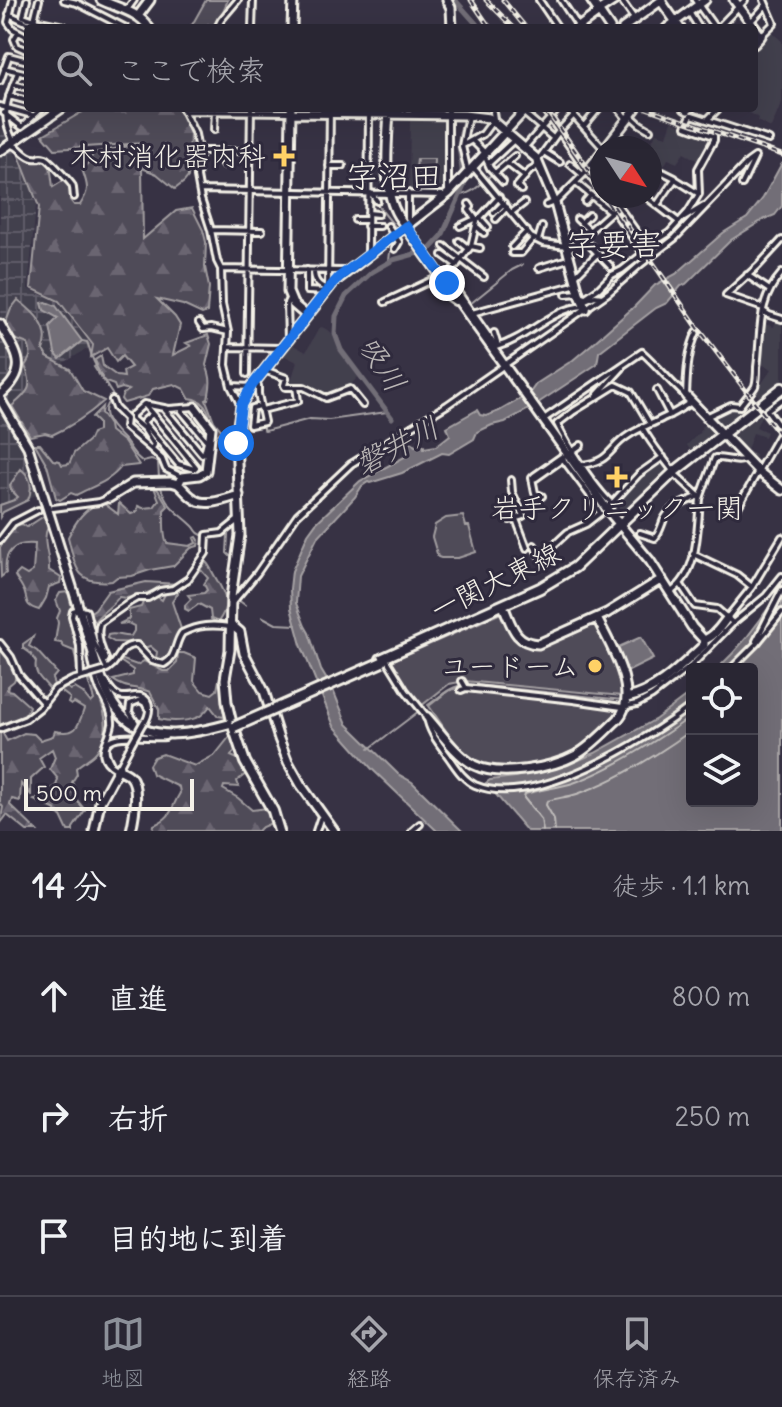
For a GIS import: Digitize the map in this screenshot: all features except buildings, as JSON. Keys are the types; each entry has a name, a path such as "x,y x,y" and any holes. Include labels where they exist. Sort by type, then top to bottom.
{"main road":[{"name":"一関大東線","path":"723,436 761,402 782,390"},
{"name":"一関大東線","path":"383,660 564,575 675,474 782,390"},
{"name":"一関大東線","path":"233,725 556,585 574,574 621,526"},
{"path":"233,725 245,762 273,811 279,831"}],"street":[{"path":"13,0 9,25 18,32"},
{"path":"27,0 23,16 27,24"},
{"path":"31,24 39,0"},
{"path":"64,0 77,3 115,24"},
{"path":"93,11 100,0 138,16 146,24"},
{"path":"126,11 134,0"},
{"path":"138,16 150,0"},
{"path":"219,24 238,0"},
{"path":"252,24 253,0"},
{"path":"292,24 293,0"},
{"path":"447,0 452,24"},
{"path":"539,0 555,24"},
{"path":"561,0 576,24"},
{"path":"591,0 606,24"},
{"path":"583,24 615,0"},
{"path":"621,0 635,20"},
{"path":"645,0 650,9"},
{"path":"629,24 661,0 677,24"},
{"path":"679,24 700,2 714,24"},
{"path":"720,24 740,2 748,24"},
{"path":"749,24 765,2"},
{"path":"758,39 774,23 765,2"},
{"path":"689,12 696,24"},
{"path":"9,14 23,16"},
{"path":"9,14 24,25"},
{"path":"98,19 106,18"},
{"path":"24,30 18,32 14,39 17,46 24,49"},
{"path":"0,81 9,56 24,60"},
{"path":"4,68 24,73"},
{"path":"18,72 3,109 5,127 12,142 29,157 44,157 55,164 70,180 74,197"},
{"path":"13,84 24,87"},
{"path":"9,96 24,100"},
{"path":"3,109 34,116"},
{"path":"3,109 22,127 38,112"},
{"path":"13,121 19,111"},
{"path":"0,151 56,112"},
{"path":"184,112 195,134 203,206 221,269 222,304 228,332 226,365 241,405"},
{"path":"214,130 215,112"},
{"path":"247,374 251,112"},
{"path":"288,340 291,112"},
{"path":"327,290 330,112"},
{"path":"368,255 369,112"},
{"path":"389,112 388,193 394,209 407,222 439,278 505,365 606,509 650,561 692,627 704,640 704,645 682,666 626,703"},
{"path":"448,194 448,112 467,116 492,113"},
{"path":"233,725 225,692 240,535 236,438 241,405 253,384 327,290 407,222 448,194 522,112"},
{"path":"528,112 553,138"},
{"path":"546,112 590,176"},
{"path":"524,148 556,112"},
{"path":"571,112 592,136"},
{"path":"584,126 596,112"},
{"path":"472,313 581,295 599,288 612,275 648,251 654,239 665,235 681,220 699,194 698,169 714,136 686,126 689,112"},
{"path":"693,112 707,120 769,140"},
{"path":"707,120 715,112"},
{"path":"492,113 505,132 536,158 555,203 581,295"},
{"path":"462,146 483,134 492,113"},
{"path":"615,135 631,114 650,130"},
{"path":"521,190 517,186 522,178 538,164 553,138 574,115"},
{"path":"467,116 462,146 467,174 499,197 535,240 569,252"},
{"path":"489,163 514,140"},
{"path":"473,141 503,182"},
{"path":"198,151 250,151"},
{"path":"223,165 224,151"},
{"path":"544,152 560,162"},
{"path":"495,173 515,156"},
{"path":"566,294 602,297 675,238 755,157 742,184"},
{"path":"507,163 522,178"},
{"path":"570,164 590,173"},
{"path":"329,166 343,166"},
{"path":"546,205 555,203 590,168"},
{"path":"663,172 699,194"},
{"path":"662,198 675,179"},
{"path":"576,183 590,194"},
{"path":"200,190 448,194"},
{"path":"370,193 377,201"},
{"path":"407,222 408,193"},
{"path":"585,202 590,196"},
{"path":"385,302 439,278 457,265 470,248 477,221 499,197"},
{"path":"511,213 524,203"},
{"path":"495,216 506,205"},
{"path":"681,220 707,205"},
{"path":"608,208 612,211"},
{"path":"610,208 644,249 618,208"},
{"path":"662,208 681,220"},
{"path":"467,209 484,233"},
{"path":"539,268 569,252 612,211"},
{"path":"368,220 378,214"},
{"path":"589,215 579,221 590,231"},
{"path":"355,220 368,220 380,226"},
{"path":"460,226 477,221 488,227"},
{"path":"388,226 399,242 395,249"},
{"path":"527,231 512,250 521,253 535,240 542,227"},
{"path":"211,230 262,231"},
{"path":"583,238 611,267"},
{"path":"782,240 726,295 782,319"},
{"path":"459,241 470,248 480,248"},
{"path":"444,246 484,277"},
{"path":"457,304 432,286 439,278 452,278 455,288 496,347 513,342 546,319 569,308 581,295 598,253"},
{"path":"443,255 457,265"},
{"path":"221,269 345,272"},
{"path":"307,270 307,291 327,290"},
{"path":"314,270 317,284 327,290"},
{"path":"705,418 731,405 740,406 752,391 768,289 782,273"},
{"path":"747,275 768,289"},
{"path":"231,605 297,515 351,464 505,365 581,295"},
{"path":"289,299 307,316"},
{"path":"557,313 565,310"},
{"path":"528,321 530,330"},
{"path":"199,323 203,329 228,332"},
{"path":"0,324 19,366 14,382 0,400 28,447 78,610 107,692 119,711 138,727 149,731 179,734 233,725"},
{"path":"582,465 601,461 623,439 670,415 688,399 687,363 697,332"},
{"path":"494,333 498,346"},
{"path":"228,347 282,348"},
{"path":"542,419 643,352 759,472 782,490"},
{"path":"594,399 627,362"},
{"path":"264,370 286,378 285,387 309,389 326,398 350,389 363,405"},
{"path":"232,386 258,385 258,394 261,408 264,422 250,425 252,408 261,408 298,401 296,387"},
{"path":"606,509 603,497 557,424 618,385 633,395 650,424"},
{"path":"657,390 670,415"},
{"path":"738,507 782,429 767,410 782,399"},
{"path":"112,400 126,419 125,427 162,459 166,469 180,480 193,499 215,501 239,495"},
{"path":"144,404 132,418 154,445 151,449"},
{"path":"53,508 99,502 133,483 171,482 199,475 207,468 211,428 195,407 163,408 144,404"},
{"path":"144,404 196,467 194,469 178,464 143,422 152,414"},
{"path":"163,408 204,453 207,441 180,409"},
{"path":"642,427 652,446 675,474 699,496"},
{"path":"173,438 182,431"},
{"path":"572,452 581,445"},
{"path":"534,545 542,556 568,532 586,524 606,509 639,474 663,457"},
{"path":"542,496 535,493 534,478 563,458 589,494 606,509"},
{"path":"670,592 681,585 692,565 699,529 699,496 715,458 746,459"},
{"path":"511,480 512,492 523,516 513,519 527,548"},
{"path":"640,533 655,538 670,510 699,496"},
{"path":"0,540 13,523 38,510"},
{"path":"105,670 106,659 98,627 100,623 137,598 148,598 160,591 173,589 188,579 206,553 207,535 222,533 240,518"},
{"path":"462,681 464,689 626,703 643,701 681,674 730,621 782,537"},
{"path":"693,554 737,575 752,587"},
{"path":"704,640 766,596 782,576"},
{"path":"504,608 517,635 532,644 546,641 597,618 662,579"},
{"path":"681,585 695,606 717,609 730,621"},
{"path":"757,643 782,590"},
{"path":"84,676 73,611 86,611 94,642 104,662"},
{"path":"737,663 782,612"},
{"path":"383,660 463,758 482,768 499,772 554,763 575,755 618,719 626,703 625,681 597,618"},
{"path":"0,729 26,719 44,704 55,689 105,670 115,663 128,645 137,645 152,661 164,664 173,657 182,633 201,626 234,627 240,632 244,653 264,691 290,767 334,831"},
{"path":"0,643 19,675 44,704"},
{"path":"92,653 104,680 114,693 142,697 147,701 149,712 100,802 94,831"},
{"path":"92,653 99,682 116,713 135,729 165,737"},
{"path":"92,653 99,688 112,721 104,745 104,757 115,769 119,768"},
{"path":"143,723 147,706 142,700 135,700 129,708 134,721 158,732"},
{"path":"427,717 436,738 464,777 472,784 499,791 525,789 590,767 686,709"},
{"path":"131,831 134,785 131,776 109,760 107,746 113,739 125,736 156,739 195,736 233,725"},
{"path":"316,831 323,817"},
{"path":"412,831 420,824"}],"shaded area":[{"path":"769,30 782,41 782,102 771,128 748,112 758,112 758,42"},
{"path":"447,116 446,186 438,186 437,193 409,192 410,117"},
{"path":"672,121 714,140 700,162 684,153 677,163 668,159 662,169 662,136 655,136 656,133 667,136"},
{"path":"0,126 26,174 36,205 28,289 58,302 92,346 40,377 25,399 4,416 24,452 36,495 0,511"},
{"path":"776,320 782,322 782,382 760,398 754,391 756,382 762,383 772,369 759,363 762,323 774,327"},
{"path":"322,327 331,332 339,350 360,375 347,388 331,394 290,384 297,362 279,353 288,342 306,352"},
{"path":"732,405 745,412 725,428 719,428 712,415"},
{"path":"760,415 756,427 767,432 765,437 753,433 747,450 756,455 752,461 731,441 732,436"},
{"path":"704,423 711,430 711,438 692,453 687,445"},
{"path":"663,460 671,470 630,507 621,511 616,503 621,495 641,475"}],"green space":[{"path":"206,0 228,0 217,24 193,24"},
{"path":"82,112 181,112 190,134 188,177 175,189 157,174 142,168 143,239 176,211 192,208 203,230 209,287 207,312 202,314 183,305 157,299 180,325 173,355 191,346 186,343 208,335 211,344 206,365 210,386 206,400 214,421 222,431 213,438 205,406 189,398 184,389 174,384 153,389 148,396 124,403 121,399 129,390 116,390 114,385 103,381 94,367 97,365 95,360 101,356 103,366 117,376 124,377 123,371 131,367 122,356 116,362 107,348 91,357 93,345 59,301 31,288 39,207 16,148 50,164 53,187 66,179 72,188 70,200 74,205 80,205 87,188 82,169 93,153 144,143 55,149 43,135"},
{"path":"417,159 434,159 433,187 414,187"},
{"path":"18,300 44,328 43,350 47,357 70,369 83,391 104,401 80,420 52,435 30,436 12,406 26,393 29,384 25,366 30,355 28,344 12,338 5,325"},
{"path":"102,407 101,413 110,431 124,442 139,465 121,467 100,483 60,500 56,498 47,465 35,444 40,444 53,460 60,461 62,465 69,464 74,453 89,440 92,433 98,431 98,423 92,417"},
{"path":"21,469 30,483 28,500 3,512 0,517 0,505 18,497 10,485"},
{"path":"153,485 168,506 164,510 167,543 190,546 196,543 194,538 197,537 198,546 191,548 173,566 117,577 112,581 100,582 84,577 76,566 68,537 78,520 85,511 102,502 118,514 119,503 131,514 137,512 138,506 154,507 159,500"},
{"path":"44,516 48,527 45,538 49,570 61,578 60,583 49,587 39,610 28,604 15,576 20,571 27,575 33,571 35,544 21,545 12,550 6,559 6,573 1,577 0,547 17,525 27,527"},
{"path":"463,516 476,552 458,558 438,557 432,537 435,525 446,518"},
{"path":"206,562 226,602 218,622 211,619 210,610 199,604 189,611 185,609 191,599 188,595 207,590 204,584 208,578 200,569"},
{"path":"146,582 178,584 134,597 119,597 94,622 91,620 89,613 108,591"},
{"path":"68,592 72,608 69,614 80,655 79,675 74,651 55,642 60,611 56,600 60,593"},
{"path":"166,592 178,593 172,602 181,629 168,656 162,660 156,658 157,652 150,646 144,648 140,643 114,642 107,638 111,634 131,636 134,626 119,624 129,619 129,610 141,607 144,600 156,596 162,600"},
{"path":"501,613 520,642 536,646 597,622 623,681 625,695 465,681 449,684 421,706 389,662"},
{"path":"33,637 29,646 57,673 52,679 55,687 51,691 38,674 36,662 23,648 23,644"},
{"path":"0,647 17,674 7,690 29,706 22,718 0,726"},
{"path":"178,653 196,658 194,681 202,691 212,694 222,679 224,717 218,716 210,706 191,719 159,719 159,709 150,692 113,680 133,675 133,670 120,659 137,665 144,661 169,671 177,663"},
{"path":"92,680 105,716 105,735 96,752 76,768 77,774 72,782 76,799 85,810 73,831 68,831 56,810 34,800 56,786 58,779 50,769 55,757 52,749 39,758 44,767 31,779 31,795 21,784 20,801 12,799 10,805 37,831 27,831 7,815 0,824 3,807 0,803 0,731 18,724 2,732 7,741 24,733 34,734 40,740 53,736 55,731 72,731 84,709 68,703 70,698 61,691 67,687 70,690 75,688 91,703 94,700 88,681"},
{"path":"463,686 467,691 601,705 623,711 580,751 553,762 493,769 471,761 460,751 429,706 448,691"},
{"path":"231,735 236,740 237,748 231,756 240,760 247,773 237,781 239,787 224,786 223,789 252,810 267,808 274,822 258,831 153,831 154,825 168,815 180,793 179,787 152,774 149,765 154,757 163,754 195,766 215,755"}],"water":[{"path":"782,163 782,206 775,215 731,240 667,303 599,352 597,364 529,409 477,432 474,439 449,454 442,453 402,473 368,482 317,538 298,576 296,603 321,670 347,724 462,831 437,831 372,769 334,726 301,645 291,608 292,571 308,534 360,481 410,454 407,444 421,444 424,448 436,446 450,435 447,427 477,410 480,415 486,416 499,411 529,394 536,384 573,360 655,285 676,274 723,233 747,218 763,198"},
{"path":"42,303 56,306 82,341 60,359 55,353 50,326 58,318 44,310"},
{"path":"782,586 782,831 527,831 486,783 568,765 656,719 686,696 686,807 758,807 758,663 723,663 768,609"},
{"path":"641,637 653,659 625,673 614,649"}],"waterway":[{"name":"吸川","path":"455,0 476,24"},
{"name":"吸川","path":"392,418 341,350 335,334 336,316 346,296 372,272 393,260 429,250 442,236 464,186 459,146 466,112"},
{"path":"461,195 474,190 492,174"},
{"path":"374,201 396,228"},
{"path":"389,261 394,247"},
{"path":"470,304 522,265"},
{"path":"82,341 87,342 112,394 113,398 105,410 108,421 139,459 158,462 159,478"},
{"path":"263,423 265,431 310,419 329,420 387,412"},
{"path":"160,485 169,504 198,533 208,537 228,535 227,553 232,558 229,593"},
{"path":"757,583 782,544"},
{"path":"238,600 245,605"},
{"path":"730,618 743,601"},
{"path":"263,617 276,624 296,625"},
{"path":"428,705 451,689 467,684 623,700"},
{"path":"629,700 642,697"},
{"path":"369,749 419,711"}],"railway":[{"path":"471,0 487,24"},
{"path":"486,0 510,24"},
{"path":"503,0 523,24"},
{"path":"548,112 590,172"},
{"path":"658,112 782,155"},
{"path":"615,208 698,328 782,438"}],"place":[{"name":"木村消化器内科","path":"284,156"},
{"name":"岩手クリニック一関","path":"617,477"},
{"name":"ユードーム","path":"595,666"}],"district":[{"name":"字沼田","path":"394,176"},
{"name":"字要害","path":"614,244"}],"route":[{"path":"236,443 241,405 255,382 334,282 395,234 406,226 447,283"}],"water label":[{"name":"磐井川","path":"397,446"}]}
